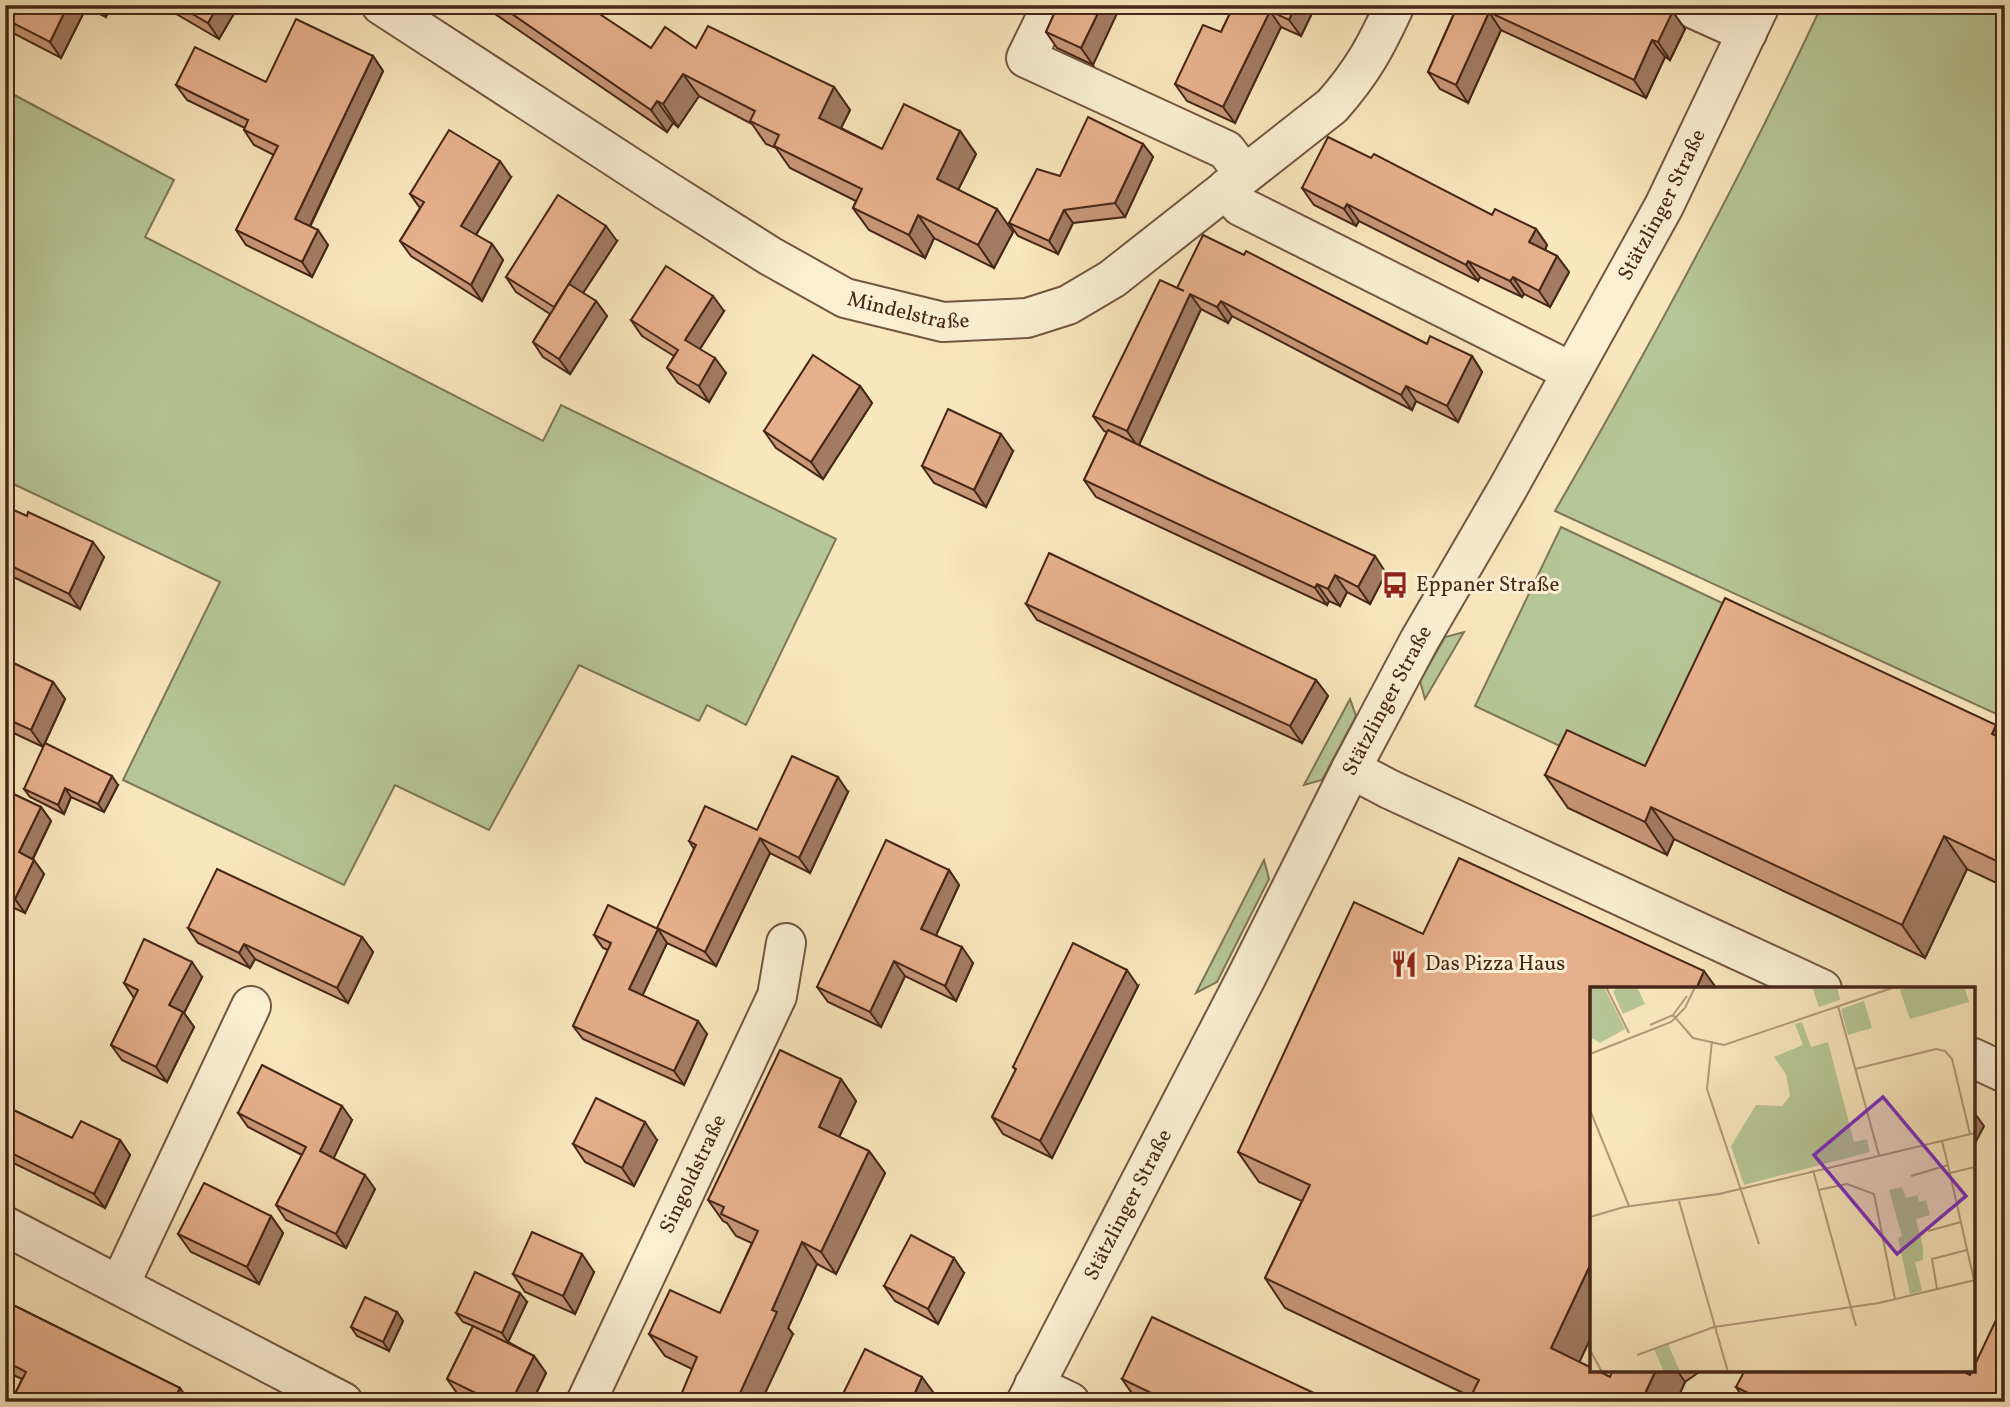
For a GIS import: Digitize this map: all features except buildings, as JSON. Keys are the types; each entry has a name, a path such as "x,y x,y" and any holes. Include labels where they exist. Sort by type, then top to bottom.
{"street":[{"name":"Mindelstraße","path":"381,5 770,256 845,298 943,322 1027,318 1068,305 1112,279 1332,106 1355,80 1376,46 1395,5"},
{"path":"1052,5 1026,58 1226,150 1236,181 1240,206 1572,372"},
{"path":"1695,9 1754,19"},
{"name":"Stätzlinger Straße","path":"1030,1394 1419,641 1508,488 1664,206 1754,19"},
{"path":"1351,769 1815,987"},
{"name":"Singoldstraße","path":"586,1402 778,996 786,943"},
{"path":"120,1284 251,1006"},
{"path":"1975,1059 2005,1073"},
{"path":"5,1226 343,1402"},
{"path":"1030,1394 1070,1402"}],"green space":[{"path":"1822,5 2005,5 2005,718 1555,511 1694,261"},
{"path":"5,90 174,180 145,237 543,441 561,405 836,539 746,725 707,705 699,721 579,665 489,830 395,785 344,885 123,780 220,582 5,480"},
{"path":"1561,527 1752,617 1666,796 1475,706"},
{"path":"1464,632 1425,699 1420,681 1445,637"},
{"path":"1350,699 1356,716 1322,780 1304,785"},
{"path":"1264,860 1269,879 1217,982 1196,993"}],"place":[{"name":"Eppaner Straße","path":"1395,585"},
{"name":"Das Pizza Haus","path":"1404,964"}]}
